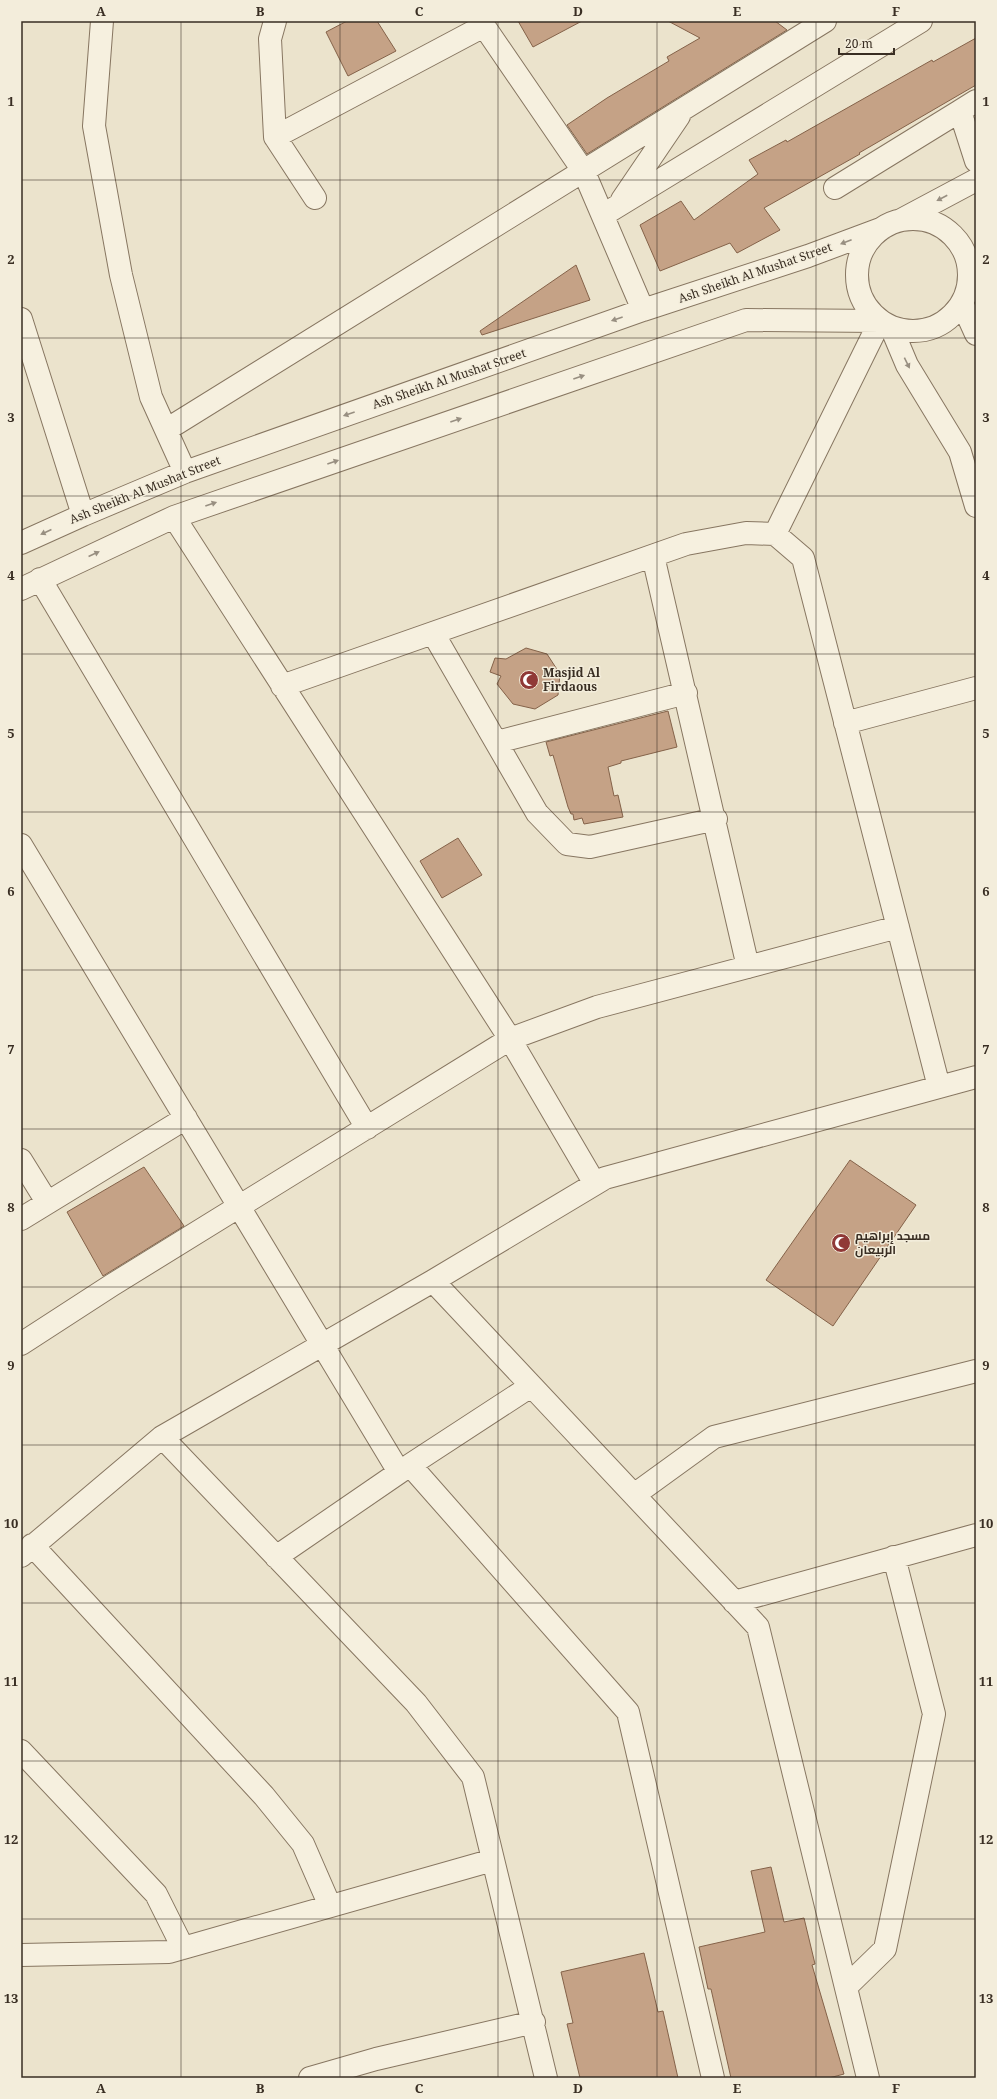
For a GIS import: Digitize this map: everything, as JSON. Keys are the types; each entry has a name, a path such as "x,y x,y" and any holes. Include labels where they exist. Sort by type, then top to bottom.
{"street":[{"path":"102,21 94,126 121,274 151,397 185,472"},
{"path":"275,21 270,39 275,137 315,198"},
{"path":"166,430 584,172 825,21"},
{"path":"610,210 921,21"},
{"path":"275,137 484,26 610,210 643,310"},
{"path":"835,188 968,106 976,161"},
{"path":"610,210 683,110"},
{"name":"Ash Sheikh Al Mushat Street","path":"21,543 83,514 185,472 643,310 808,256 891,224 976,180"},
{"path":"366,1128 30,584 174,517 746,320 885,324 907,332 923,331 939,326 952,316 962,303 973,269 958,241 947,230 927,221 916,219 891,224 869,240 860,256 856,274 862,298 867,308 885,324 907,365 960,452 976,506"},
{"path":"962,303 976,334"},
{"path":"21,319 83,514"},
{"path":"775,534 885,324"},
{"path":"174,517 510,1039 595,1184"},
{"path":"282,686 686,544 738,534 775,534 802,558 939,1087"},
{"path":"653,556 716,819 748,967"},
{"path":"433,633 537,813 567,844 590,847 716,819"},
{"path":"845,723 976,688"},
{"path":"497,742 686,693"},
{"path":"21,846 323,1345 404,1469 628,1712 713,2078"},
{"path":"21,1344 239,1206 510,1039 597,1007 898,927"},
{"path":"330,1906 303,1844 264,1796 26,1551 162,1437 433,1281 605,1178 976,1077"},
{"path":"21,1219 186,1118"},
{"path":"21,1160 47,1202"},
{"path":"433,1281 758,1627 868,2078"},
{"path":"634,1495 714,1436 976,1371"},
{"path":"276,1557 404,1469 531,1386"},
{"path":"162,1437 416,1703 473,1777 534,2022 546,2078"},
{"path":"734,1602 976,1535"},
{"path":"846,1987 885,1949 934,1714 894,1557"},
{"path":"21,1751 156,1894 183,1948"},
{"path":"21,1955 169,1952 493,1860"},
{"path":"310,2078 378,2069 534,2022"}],"building":[{"path":"347,21 377,21 396,51 348,76 326,32"},
{"path":"518,21 582,21 533,47"},
{"path":"668,21 775,21 787,30 587,154 567,125 607,98 669,61 667,57 700,38"},
{"path":"976,38 976,85 859,153 860,154 764,208 780,230 737,253 730,243 660,271 640,225 681,201 694,220 758,174 749,160 786,140 787,142 932,60 933,62"},
{"path":"576,265 590,300 482,335 480,331"},
{"name":"Masjid Al Firdaous","path":"526,648 547,654 560,674 558,695 535,709 513,704 497,684 501,676 490,672 495,658 506,659"},
{"path":"668,711 677,747 621,761 621,763 608,767 614,796 618,795 623,817 584,824 582,818 574,820 573,814 571,814 568,807 553,755 550,756 546,742"},
{"path":"458,838 482,875 442,898 420,861"},
{"name":"مسجد إبراهيم الربيعان","path":"850,1160 916,1205 833,1326 766,1280"},
{"path":"144,1167 184,1226 103,1276 67,1212"},
{"path":"771,1867 784,1922 804,1918 815,1964 812,1965 844,2074 829,2078 731,2078 711,1989 708,1989 699,1947 765,1932 751,1871"},
{"path":"644,1953 658,2012 663,2011 678,2078 580,2078 567,2024 573,2023 561,1972"}],"place":[{"name":"Masjid Al Firdaous","path":"529,680"},
{"name":"مسجد إبراهيم الربيعان","path":"841,1243"}]}
